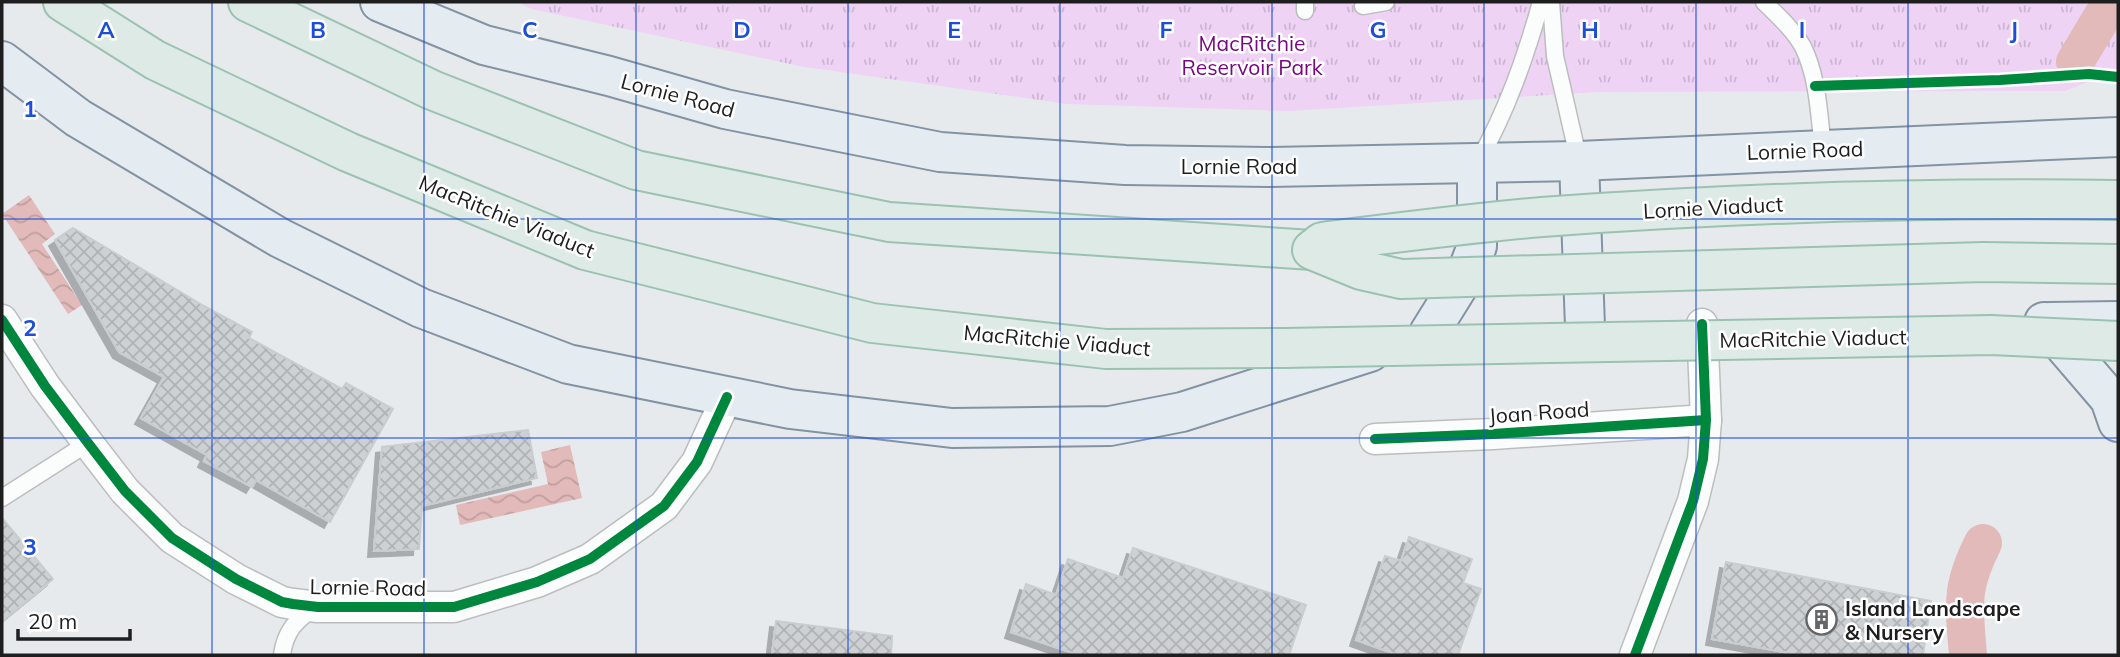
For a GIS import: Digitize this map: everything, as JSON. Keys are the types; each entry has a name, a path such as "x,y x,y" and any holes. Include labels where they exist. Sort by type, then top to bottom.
{"highway":[{"name":"MacRitchie Viaduct","path":"63,2 155,61 348,152 585,250 872,323 1106,349 1991,335 2118,341"},
{"path":"248,2 432,90 636,170 888,222 1312,250 1361,270 1401,279 1983,262 2118,264"},
{"name":"Lornie Viaduct","path":"1312,250 1322,242 1539,218 1724,205 1982,198 2118,200"}],"main road":[{"name":"Lornie Road","path":"380,2 484,45 609,76 725,109 940,152 1125,165 1269,167 1579,161 1823,148 2118,137"},
{"path":"2,61 78,118 268,231 421,309 568,364 790,410 952,428 1110,426 1182,412 1429,333 1641,324 2118,321"},
{"path":"1579,161 1585,327"},
{"path":"1429,333 1467,272 1477,246 1477,164"},
{"path":"2044,322 2110,399 2118,422"}],"street":[{"name":"Lornie Road","path":"2,320 45,386 125,491 182,545 236,579 282,601 318,607 454,607 537,582 590,559 664,506 697,462 727,397"},
{"path":"1634,655 1693,500 1703,459 1706,420 1702,324"},
{"name":"Joan Road","path":"1375,439 1706,420"}],"lane":[{"path":"1363,6 1385,2"},
{"path":"1477,164 1500,122 1525,59 1541,2"},
{"path":"1551,2 1555,56 1579,161"},
{"path":"1763,2 1781,18 1803,46 1815,86 1823,148"},
{"path":"2,498 88,443"},
{"path":"278,653 293,625 300,617 318,607"}],"green space":[{"name":"MacRitchie Reservoir Park","path":"518,2 2118,2 2118,70 2065,91 1598,92 1289,111 1067,104 804,67 531,9"}],"water":[{"path":"29,195 55,234 42,244 82,305 68,314 2,214"},
{"path":"570,445 582,498 460,525 456,505 548,484 541,452"}],"building":[{"path":"73,228 252,332 249,338 342,389 346,383 393,409 330,522 256,480 252,487 204,461 207,455 141,418 164,377 119,352 55,240"},
{"path":"528,430 537,478 422,506 419,549 374,551 382,447"},
{"path":"2,518 53,579 2,621"},
{"path":"1409,537 1472,559 1463,583 1481,589 1458,655 1398,655 1356,640 1385,556 1401,561"},
{"path":"1133,548 1306,605 1289,655 1079,655 1011,632 1026,584 1056,595 1068,559 1123,578"},
{"name":"Island Landscape & Nursery","path":"1726,562 1931,601 1923,655 1801,655 1712,639"},
{"path":"776,621 892,636 891,655 772,655"}],"waterway":[{"path":"2075,62 2111,2"},
{"path":"1968,655 1965,597 1970,573 1983,543"}],"cycle path":[{"path":"1815,86 2000,80 2089,74 2118,77"},
{"path":"2,320 45,386 125,491 172,538 236,579 282,602 318,607 454,607 537,582 590,559 664,506 697,462 727,397"},
{"path":"1635,655 1693,501 1703,459 1706,420 1702,324"},
{"path":"1375,439 1706,420"}],"place":[{"name":"Island Landscape & Nursery","path":"1822,620"}]}
